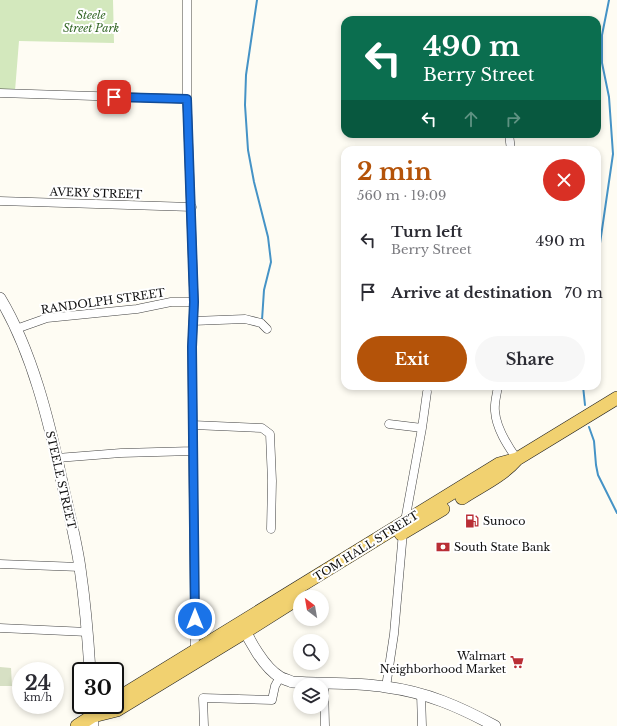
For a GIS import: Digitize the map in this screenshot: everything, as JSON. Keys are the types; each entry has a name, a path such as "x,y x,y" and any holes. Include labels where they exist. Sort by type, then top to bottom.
{"main road":[{"name":"TOM HALL STREET","path":"310,590 499,464 517,459 617,398"},
{"name":"TOM HALL STREET","path":"77,726 93,716 118,710 243,628 404,527"},
{"name":"TOM HALL STREET","path":"124,694 195,650 243,628 293,601"}],"street":[{"path":"187,0 187,99 192,208 194,302 192,347 192,425 195,650"},
{"path":"0,93 187,99"},
{"name":"AVERY STREET","path":"0,201 192,208"},
{"name":"STEELE STREET","path":"0,298 16,329 38,388 57,458 80,567 88,632 90,662"},
{"name":"RANDOLPH STREET","path":"16,329 47,318 130,310 171,302 194,302"},
{"path":"193,321 245,319 261,323 267,329"},
{"path":"498,390 495,411 498,425 504,439 517,459"},
{"path":"386,687 394,634 404,527 427,392"},
{"path":"389,424 422,428"},
{"path":"192,425 262,428 270,434 272,481 271,529"},
{"path":"57,458 121,453 193,451"},
{"path":"0,564 80,567"},
{"path":"0,628 88,632"},
{"path":"243,628 269,668 280,677 293,682"},
{"path":"204,726 203,698 272,700 275,686 280,677"},
{"path":"329,683 386,687 421,694 443,700 494,726"},
{"path":"421,694 422,726"},
{"path":"325,714 325,726"}],"green space":[{"name":"Steele Street Park","path":"0,0 113,0 114,43 19,41 15,91 0,90"},
{"path":"0,667 11,668 12,686 0,686"}],"waterway":[{"path":"257,0 246,75 245,105 248,150 254,182 268,237 271,262 264,290 262,320"},
{"path":"601,236 613,154 609,97 602,63 602,35 609,0"},
{"path":"583,390 585,405"},
{"path":"589,427 594,441 598,475 617,513"}],"place":[{"name":"Sunoco","path":"472,521"},
{"name":"South State Bank","path":"443,547"},
{"name":"Walmart Neighborhood Market","path":"517,662"}],"route":[{"path":"114,97 187,99 192,208 194,302 192,347 192,425 195,619"}]}
